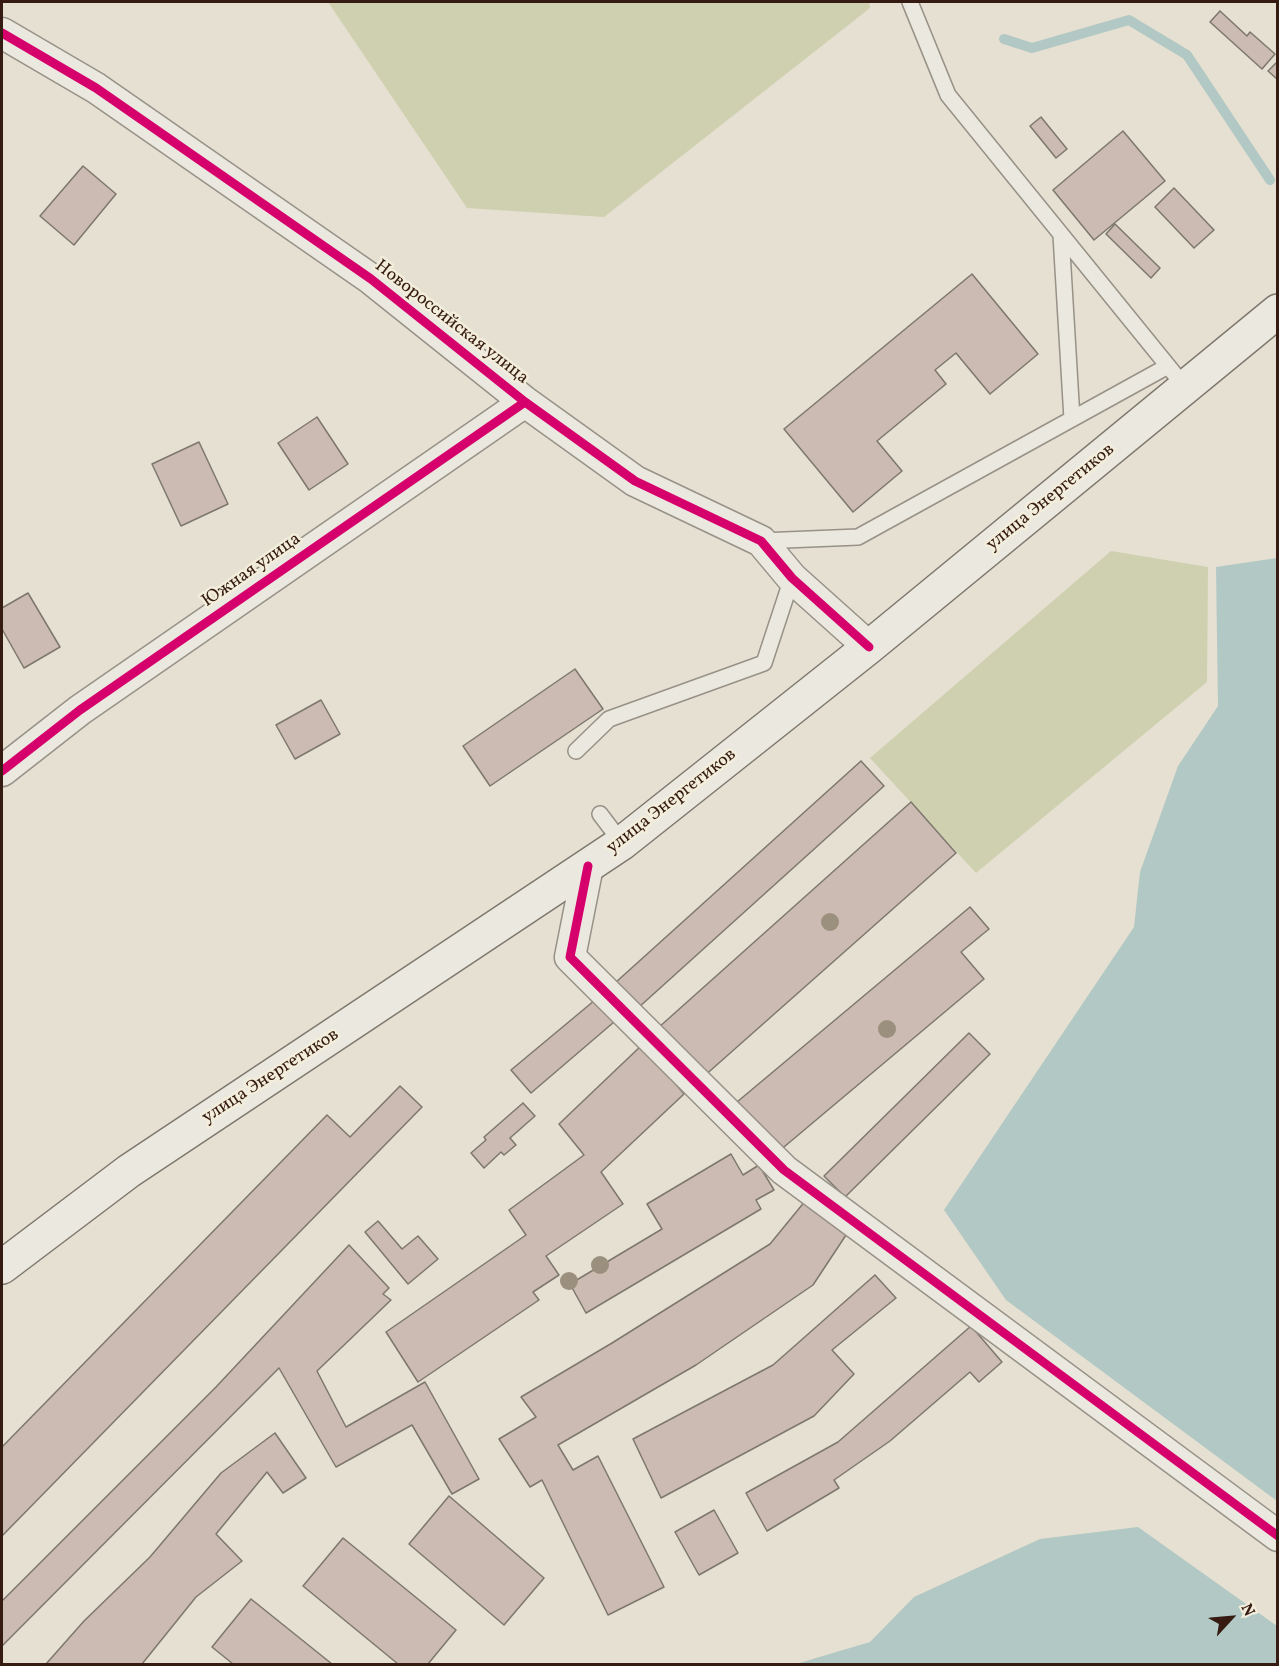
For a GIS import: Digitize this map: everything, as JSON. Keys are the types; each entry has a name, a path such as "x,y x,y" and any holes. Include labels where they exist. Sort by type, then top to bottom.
{"main road":[{"name":"улица Энергетиков","path":"2,1267 129,1171 622,843 869,647 1176,377 1278,311"}],"street":[{"name":"Новороссийская улица","path":"2,33 96,88 372,279 525,402 635,481 761,541 792,579 869,647"},
{"name":"Южная улица","path":"2,771 80,710 525,402"},
{"path":"588,866 570,957 784,1170 1278,1536"}],"lane":[{"path":"761,541 858,537 1072,419 1176,377 948,95 910,2"},
{"path":"1061,235 1072,419"},
{"path":"576,751 609,719 764,663 792,579"},
{"path":"600,814 622,843"}],"green space":[{"path":"328,2 869,2 870,8 604,217 467,208"},
{"path":"1111,551 1208,567 1207,682 976,873 870,758"}],"water":[{"path":"1278,558 1277,1501 1006,1300 944,1210 1134,927 1140,872 1178,766 1218,706 1216,567"},
{"path":"1138,1527 1277,1626 1277,1664 796,1664 870,1642 914,1597 1040,1539"}],"building":[{"path":"1220,11 1247,36 1250,32 1275,54 1262,69 1210,22"},
{"path":"1278,61 1278,80 1268,71"},
{"path":"1041,117 1067,149 1056,158 1030,126"},
{"path":"1123,131 1165,181 1094,240 1053,190"},
{"path":"83,166 116,194 74,245 40,216"},
{"path":"1174,188 1214,230 1194,248 1155,207"},
{"path":"1115,224 1160,268 1151,278 1106,234"},
{"path":"972,274 1038,354 990,394 956,353 935,370 946,384 877,441 902,471 853,512 784,429"},
{"path":"317,417 348,464 309,490 278,443"},
{"path":"199,442 228,504 181,526 152,464"},
{"path":"28,593 60,647 24,668 2,629 2,608"},
{"path":"575,669 603,709 490,786 463,746"},
{"path":"321,700 340,734 295,759 276,725"},
{"path":"861,761 884,786 638,1008 615,983"},
{"path":"911,802 956,853 702,1078 658,1028"},
{"path":"970,907 989,929 961,952 984,979 778,1152 737,1102"},
{"path":"595,1000 614,1022 531,1093 511,1070"},
{"path":"969,1033 990,1054 845,1197 824,1176"},
{"path":"643,1044 684,1094 601,1172 623,1204 546,1256 559,1275 533,1292 539,1300 418,1382 386,1332 526,1235 509,1210 584,1155 559,1124"},
{"path":"400,1086 422,1107 2,1536 2,1447 327,1115 350,1137"},
{"path":"523,1103 535,1116 510,1138 516,1145 504,1155 501,1152 484,1168 471,1153 486,1140 484,1137"},
{"path":"731,1154 743,1175 759,1165 774,1190 756,1200 761,1209 586,1313 570,1284 662,1229 647,1204"},
{"path":"806,1200 848,1232 813,1285 696,1365 558,1445 573,1470 598,1456 664,1587 608,1615 542,1480 530,1487 499,1439 536,1417 521,1397 770,1244"},
{"path":"378,1221 402,1249 418,1236 438,1259 408,1284 365,1232"},
{"path":"349,1245 389,1288 383,1294 391,1300 317,1371 346,1427 425,1382 479,1479 452,1494 412,1425 336,1467 279,1368 2,1646 2,1601 216,1387"},
{"path":"875,1275 896,1298 832,1350 854,1374 814,1416 661,1498 633,1439 773,1365"},
{"path":"971,1326 1002,1362 979,1382 970,1372 890,1441 834,1480 839,1488 767,1531 746,1493 838,1442"},
{"path":"275,1433 306,1478 283,1493 267,1472 216,1534 242,1561 196,1597 142,1664 46,1664 84,1621 150,1557 221,1473"},
{"path":"449,1496 544,1578 504,1625 409,1544"},
{"path":"714,1510 738,1553 699,1575 675,1532"},
{"path":"343,1538 456,1630 428,1664 398,1664 303,1586"},
{"path":"251,1599 332,1664 233,1664 212,1647"}],"waterway":[{"path":"1004,39 1032,48 1129,20 1187,55 1270,180"}],"cycle path":[{"path":"2,33 96,88 371,279 525,402 635,481 761,541 792,578 869,647"},
{"path":"2,771 80,710 525,402"},
{"path":"588,866 570,957 784,1170 1278,1536"}]}
